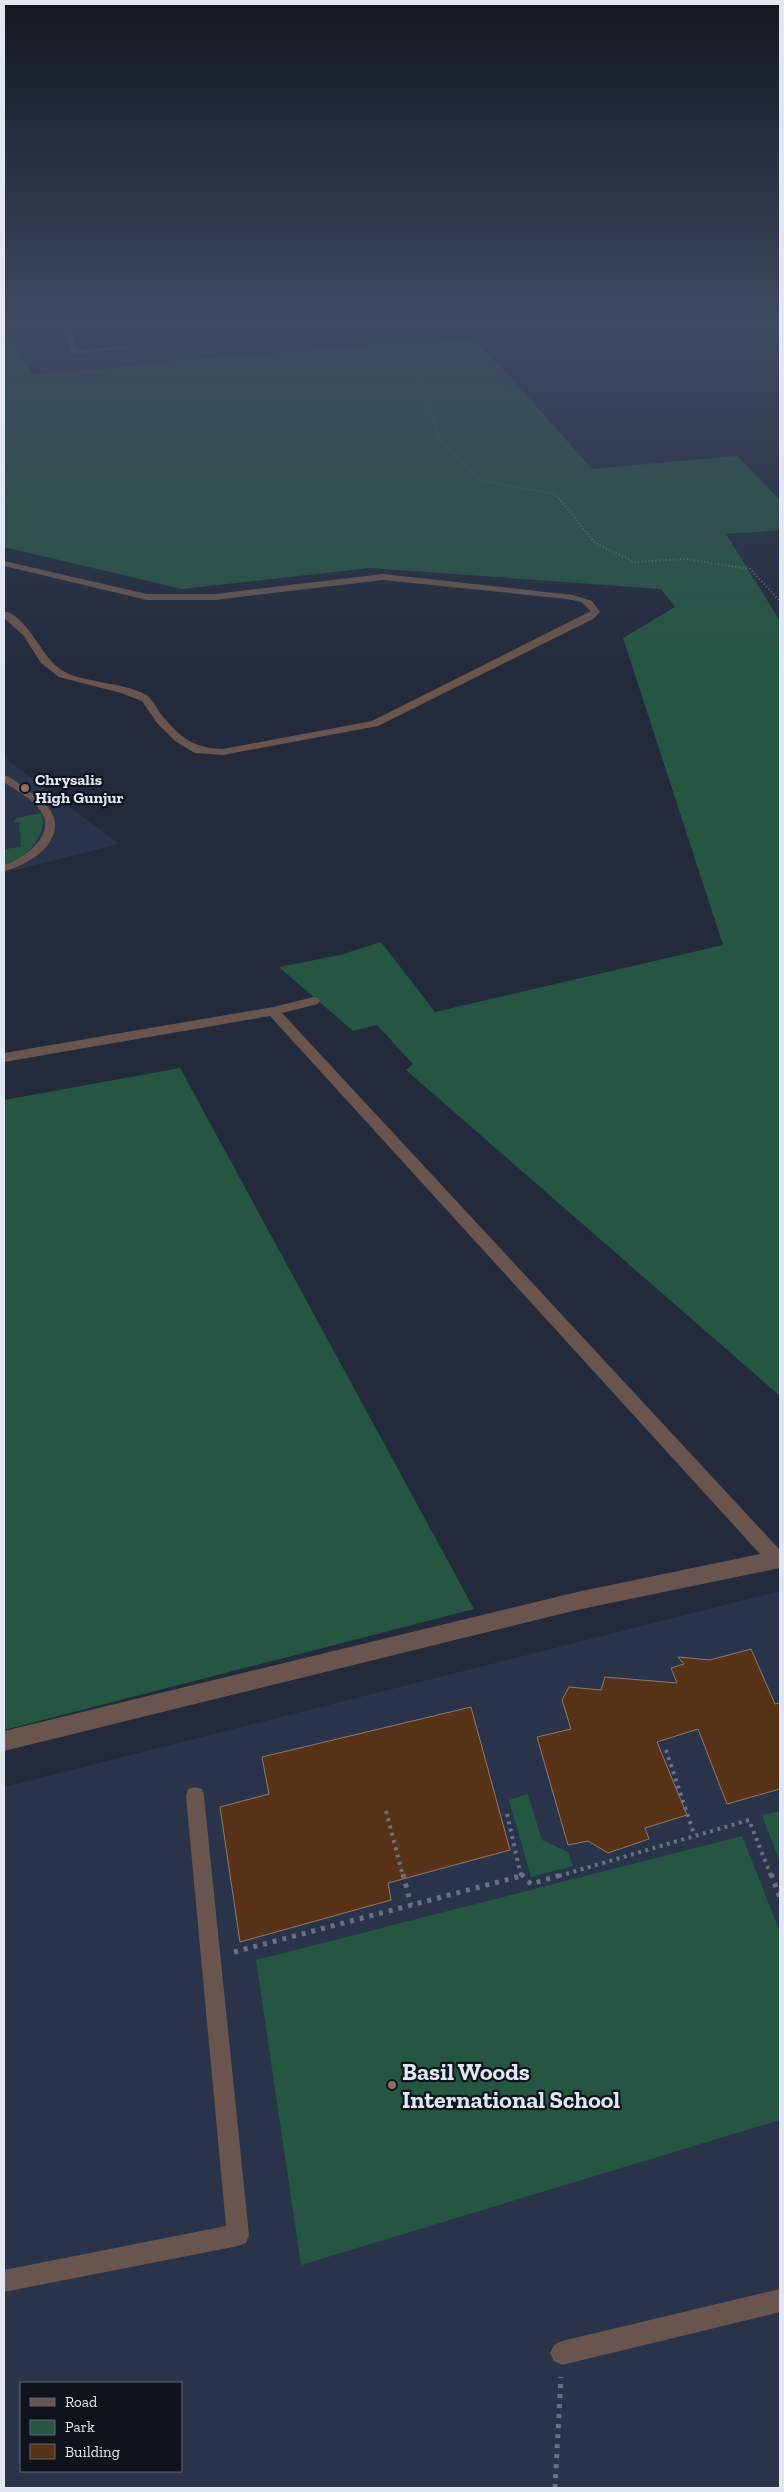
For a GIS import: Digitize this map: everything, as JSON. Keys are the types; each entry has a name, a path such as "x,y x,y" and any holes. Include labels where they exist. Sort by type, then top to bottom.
{"street":[{"path":"4,564 147,597 215,597 383,577 582,599 594,607 596,612 590,617 374,724 223,752 199,751 179,739 161,721 145,699 124,691 62,675 44,661 28,634 4,614"},
{"path":"4,1058 273,1011 314,1002"},
{"path":"273,1011 779,1559"},
{"path":"4,1741 578,1600 779,1559"}],"lane":[{"path":"4,778 46,810 51,819 50,829 39,846 21,862 4,868"},
{"path":"4,2281 238,2235 195,1796"},
{"path":"562,2353 780,2300"}],"path":[{"path":"440,437 442,442 482,480 555,494 595,543 634,562 684,559 750,570 780,602"},
{"path":"666,1750 694,1835"},
{"path":"386,1811 411,1905"},
{"path":"506,1814 521,1876 531,1884 749,1820 780,1898"},
{"path":"211,1958 521,1876"},
{"path":"555,2488 562,2353"}],"shaded area":[{"name":"Chrysalis High Gunjur","path":"4,757 87,820 120,844 4,873"},
{"name":"Basil Woods International School","path":"780,1591 780,2488 4,2488 4,1787"}],"green space":[{"path":"4,437 564,437 592,469 737,456 780,500 780,530 726,534 780,621 780,1396 406,1070 413,1064 377,1025 353,1031 279,967 340,955 381,942 435,1012 723,945 623,638 675,607 661,589 370,568 182,589 4,547"},
{"path":"42,813 42,830 34,845 20,857 4,864 4,849 21,847 19,822 14,823 16,818"},
{"path":"180,1068 474,1609 4,1730 4,1100"},
{"path":"528,1794 542,1840 568,1852 573,1866 531,1877 509,1800"},
{"path":"780,1811 780,1862 762,1815"},
{"path":"742,1836 780,1932 780,2120 301,2265 256,1960"}],"building":[{"path":"751,1649 775,1704 780,1703 780,1789 727,1804 698,1729 657,1742 687,1815 645,1828 649,1839 608,1853 588,1841 568,1845 537,1737 571,1729 562,1700 569,1687 601,1690 605,1677 677,1683 671,1668 684,1664 678,1657 710,1660"},
{"path":"471,1707 510,1850 388,1883 391,1900 240,1942 220,1807 269,1794 262,1757"}],"place":[{"name":"Chrysalis High Gunjur","path":"25,788"},
{"name":"Basil Woods International School","path":"392,2085"}]}
